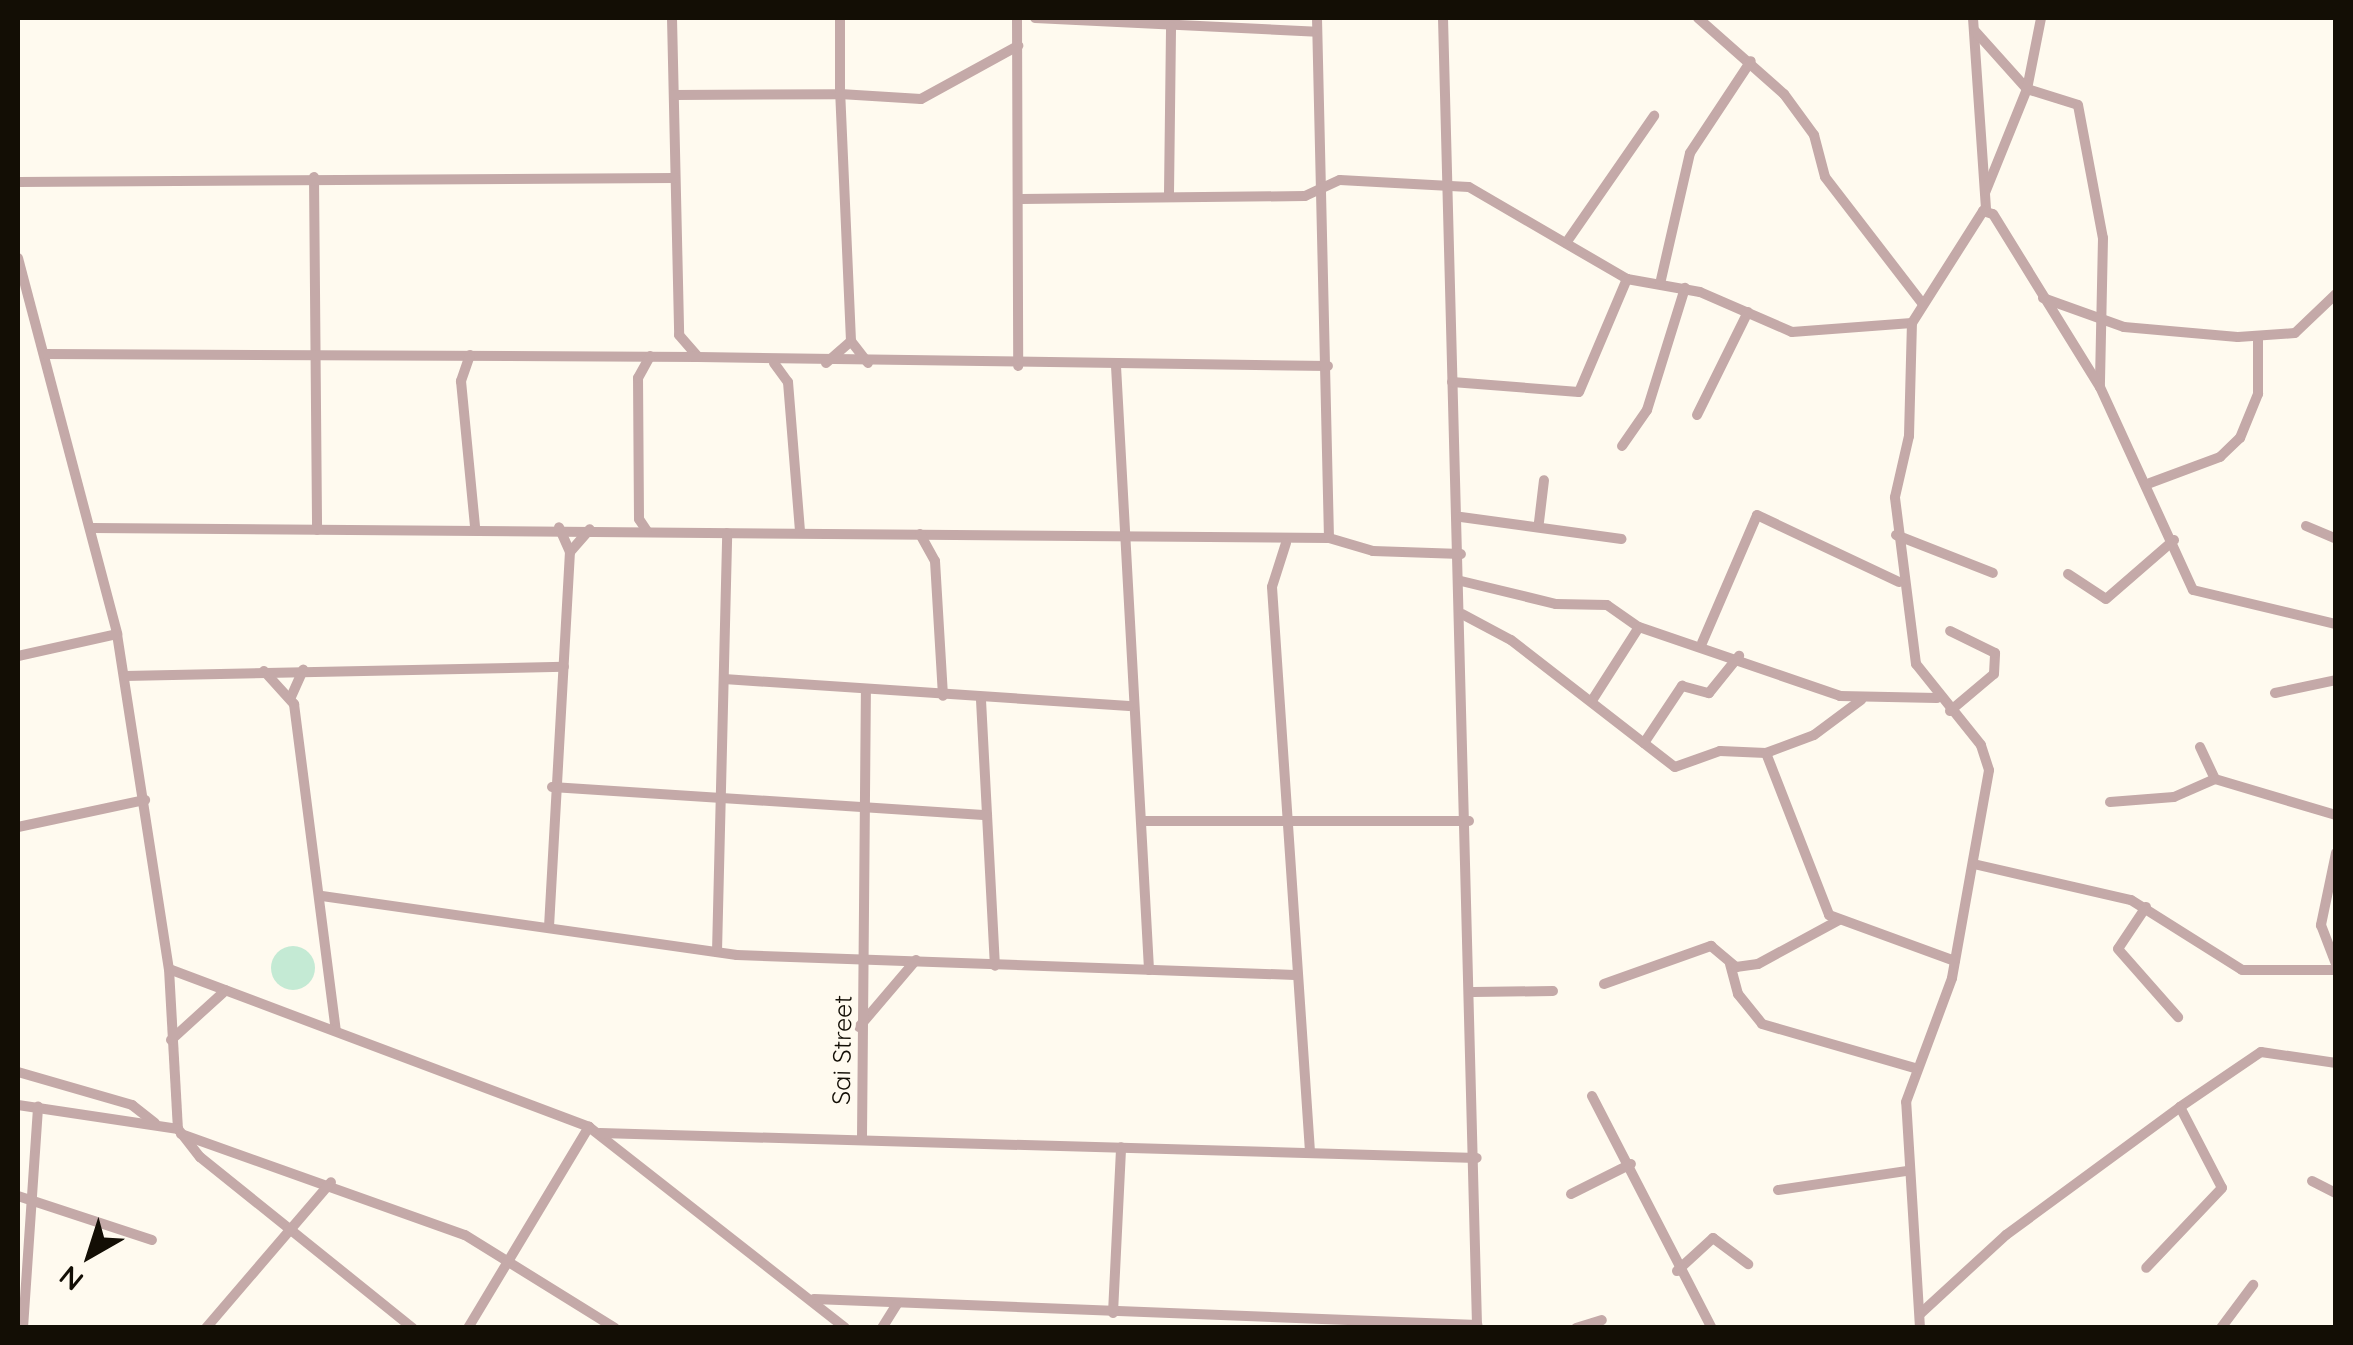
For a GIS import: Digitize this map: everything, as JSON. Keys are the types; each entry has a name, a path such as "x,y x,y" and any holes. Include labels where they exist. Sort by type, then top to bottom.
{"street":[{"path":"672,18 679,335 698,357"},
{"path":"840,18 851,340 868,364"},
{"path":"1017,18 1018,366"},
{"path":"1036,18 1317,32"},
{"path":"1317,18 1329,538"},
{"path":"813,1298 1477,1326 1477,1158 1461,517 1452,382 1442,18"},
{"path":"1698,18 1751,61 1808,125 1825,177 1922,303"},
{"path":"1973,18 1986,210 2100,387 2150,483 2199,595 2335,624"},
{"path":"1985,194 2027,89 2040,18"},
{"path":"1169,193 1171,26"},
{"path":"1975,31 2027,89 2078,105 2100,217 2106,321 2100,387"},
{"path":"674,95 840,94 921,99 1018,46"},
{"path":"1660,284 1690,153 1751,61"},
{"path":"1566,243 1654,116"},
{"path":"18,182 314,177 674,178"},
{"path":"314,177 318,530"},
{"path":"1020,199 1169,193 1306,196 1346,180 1447,190 1470,187 1628,279 1685,288 1802,334 1912,323"},
{"path":"1920,1328 1904,1118 1956,961 1978,865 1988,762 1937,698 1916,664 1899,582 1896,535 1912,323 1986,210"},
{"path":"18,258 118,634 169,969 170,1040 180,1132 414,1328"},
{"path":"1452,382 1579,392 1628,279"},
{"path":"1622,446 1647,410 1685,288"},
{"path":"2043,298 2106,321 2164,334 2258,336 2295,332 2336,294"},
{"path":"1697,415 1748,312"},
{"path":"662,356 679,335"},
{"path":"2150,483 2220,457 2240,438 2258,394 2258,336"},
{"path":"825,363 851,340"},
{"path":"44,354 662,356 774,363 1328,366"},
{"path":"470,355 461,381 474,526"},
{"path":"647,530 639,519 638,378 650,356"},
{"path":"774,363 788,382 800,532"},
{"path":"788,382 803,363"},
{"path":"1116,366 1129,706 1141,821 1149,970"},
{"path":"1540,522 1544,480"},
{"path":"1702,643 1757,515 1899,582"},
{"path":"1461,517 1540,522 1621,539"},
{"path":"92,528 318,530 474,526 1286,542 1329,538 1373,550 1461,554"},
{"path":"2306,526 2336,540"},
{"path":"549,928 552,786 570,552 560,527"},
{"path":"570,552 590,528"},
{"path":"717,952 727,532"},
{"path":"920,534 935,561 943,696"},
{"path":"1896,535 1993,573"},
{"path":"2068,574 2106,599 2174,540"},
{"path":"1286,542 1272,587 1290,826 1295,975 1310,1151"},
{"path":"1461,581 1556,604 1596,602 1639,628 1702,643 1862,700 1937,698"},
{"path":"1462,614 1592,699 1675,767 1720,751 1766,753 1814,735 1862,700"},
{"path":"1592,699 1639,628"},
{"path":"1950,631 1995,653 1994,674 1950,711"},
{"path":"18,656 118,634"},
{"path":"1644,744 1682,686 1709,693 1738,656"},
{"path":"125,676 564,667"},
{"path":"303,670 291,697 322,896 336,1030"},
{"path":"264,671 291,697"},
{"path":"724,679 981,700 1129,706"},
{"path":"2275,694 2336,680"},
{"name":"Sai Street","path":"862,1138 860,1026 867,963 866,690"},
{"path":"981,700 995,966"},
{"path":"2200,747 2215,779"},
{"path":"1766,753 1821,906 1844,919 1956,961"},
{"path":"2110,802 2174,797 2215,779 2336,815"},
{"path":"552,786 720,802 987,815"},
{"path":"18,826 145,800"},
{"path":"1141,821 1290,826 1469,821"},
{"path":"1978,865 2146,907 2242,970 2336,967 2321,924 2333,887 2336,853"},
{"path":"322,896 717,952 867,963 916,960 1295,975"},
{"path":"2146,907 2118,949 2178,1017"},
{"path":"1730,964 1770,960 1844,919"},
{"path":"1604,984 1711,946 1730,964 1738,994 1762,1024 1918,1069"},
{"path":"860,1026 916,960"},
{"path":"169,969 594,1130 813,1298 846,1328"},
{"path":"170,1040 226,990"},
{"path":"1473,992 1553,990"},
{"path":"1920,1314 2006,1236 2261,1052 2336,1063"},
{"path":"18,1072 132,1106 157,1125"},
{"path":"1592,1096 1631,1164 1677,1270 1712,1328"},
{"path":"18,1105 157,1125 331,1182 514,1260 615,1328"},
{"path":"23,1328 38,1106"},
{"path":"2146,1268 2222,1188 2180,1107"},
{"path":"594,1130 1477,1158"},
{"path":"468,1328 594,1130"},
{"path":"1114,1313 1121,1147"},
{"path":"1570,1194 1631,1164"},
{"path":"1778,1190 1906,1171"},
{"path":"2312,1181 2336,1193"},
{"path":"206,1328 331,1182"},
{"path":"18,1196 152,1240"},
{"path":"1677,1270 1714,1238 1748,1264"},
{"path":"2222,1328 2253,1285"},
{"path":"882,1328 897,1304"},
{"path":"1232,1313 1233,1328"},
{"path":"1576,1328 1602,1320"}],"green space":[{"path":"293,946 309,952 315,968 309,984 293,990 277,984 271,968 277,952"}]}
